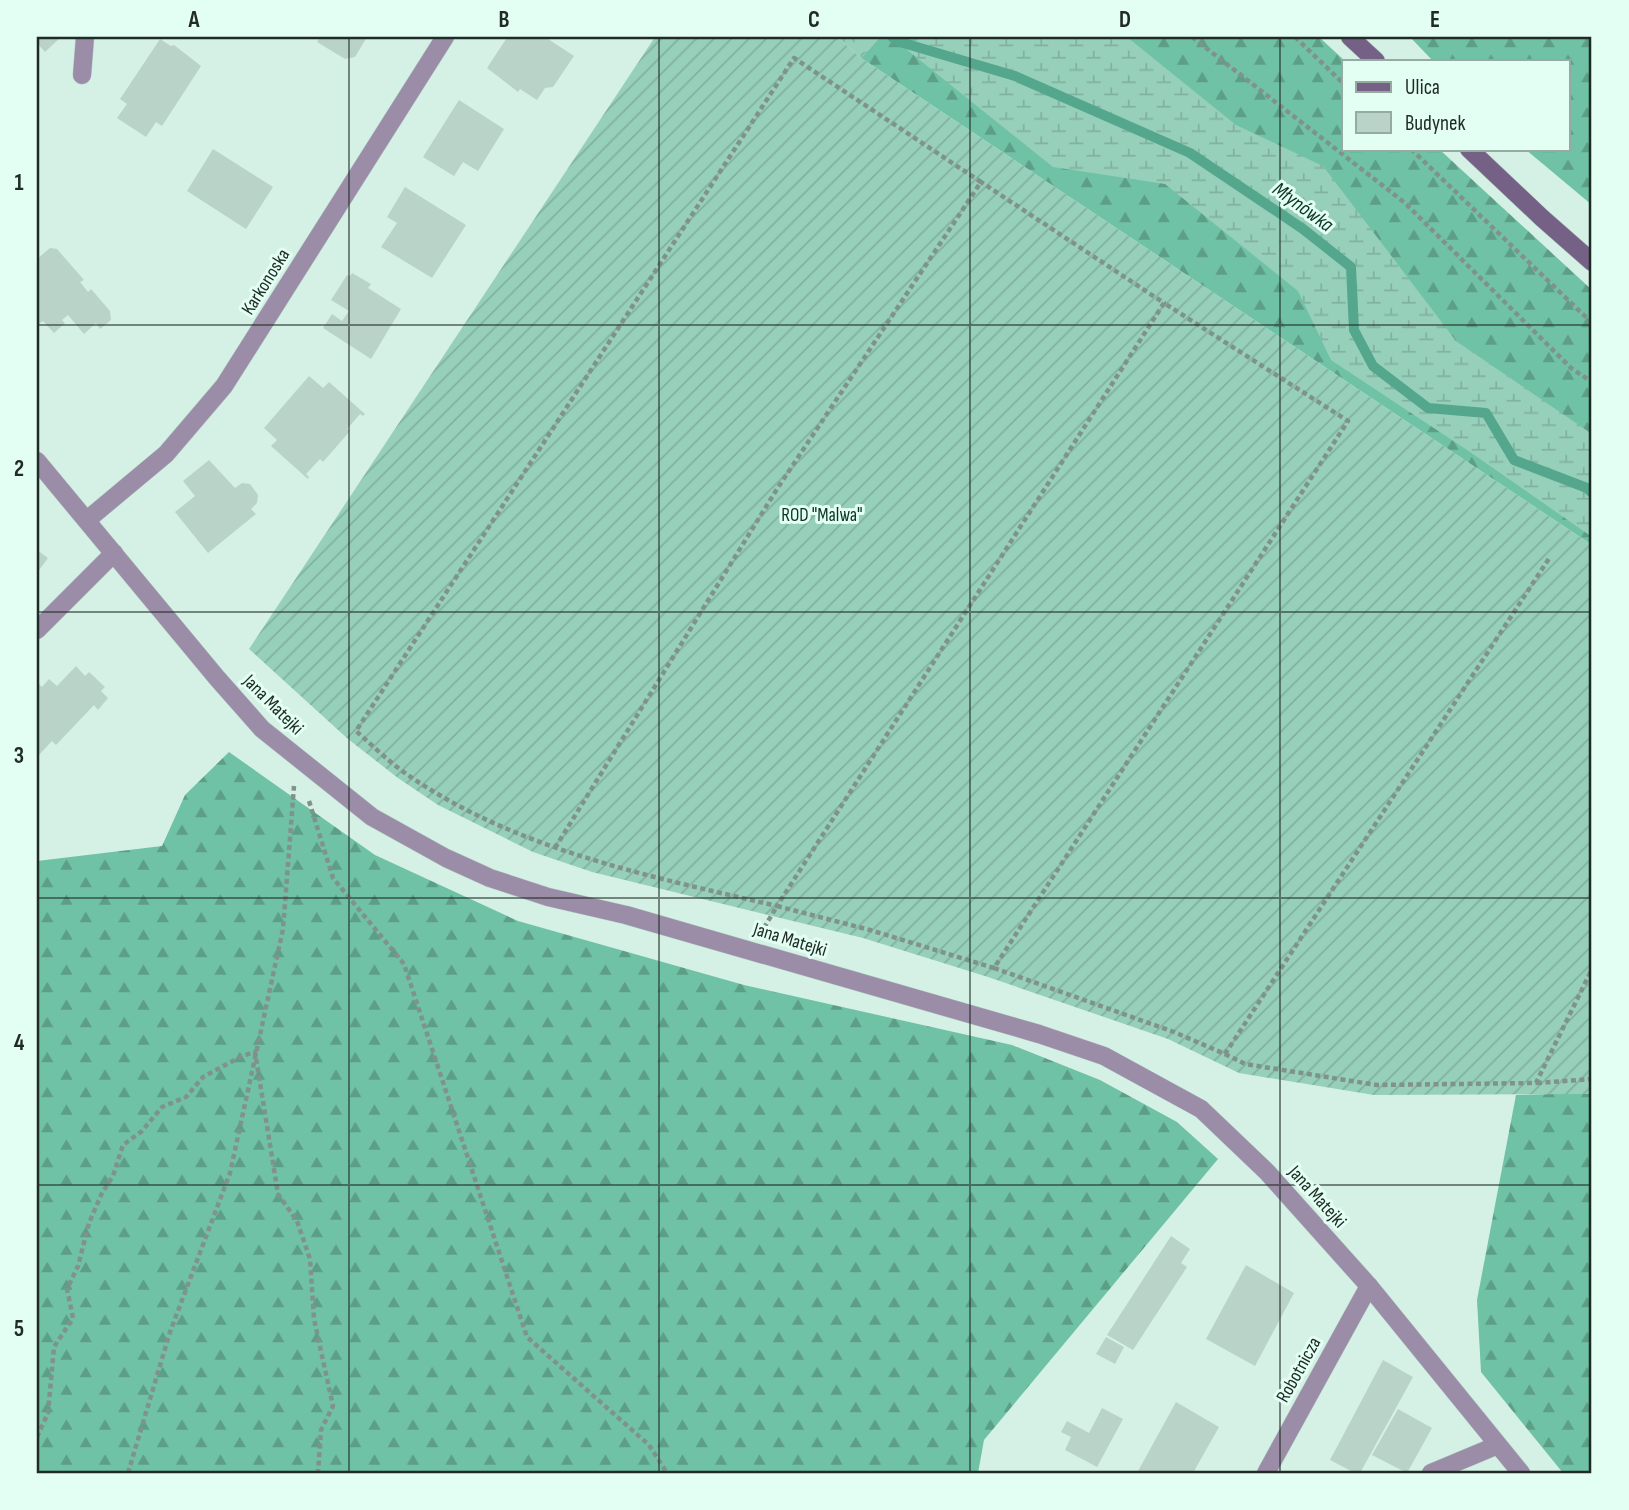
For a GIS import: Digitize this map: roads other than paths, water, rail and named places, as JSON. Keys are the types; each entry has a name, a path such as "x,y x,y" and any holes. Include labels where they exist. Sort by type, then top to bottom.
{"street":[{"path":"82,75 85,37"},
{"name":"Karkonoska","path":"87,520 166,454 224,386 445,37"},
{"path":"1350,37 1375,60"},
{"path":"1470,150 1592,262"},
{"name":"Jana Matejki","path":"37,461 262,729 372,817 446,858 490,878 548,897 626,915 1038,1034 1104,1056 1201,1109 1267,1172 1368,1286 1521,1473"},
{"path":"37,630 114,553"},
{"name":"Robotnicza","path":"1265,1473 1368,1286"},
{"path":"1431,1473 1498,1445"}],"waterway":[{"name":"Młynówka","path":"892,37 900,42 1015,76 1190,153 1303,229 1351,267 1354,330 1373,366 1428,408 1486,413 1514,460 1587,488 1592,493"}],"park label":[{"name":"ROD \"Malwa\"","path":"822,515"}]}
